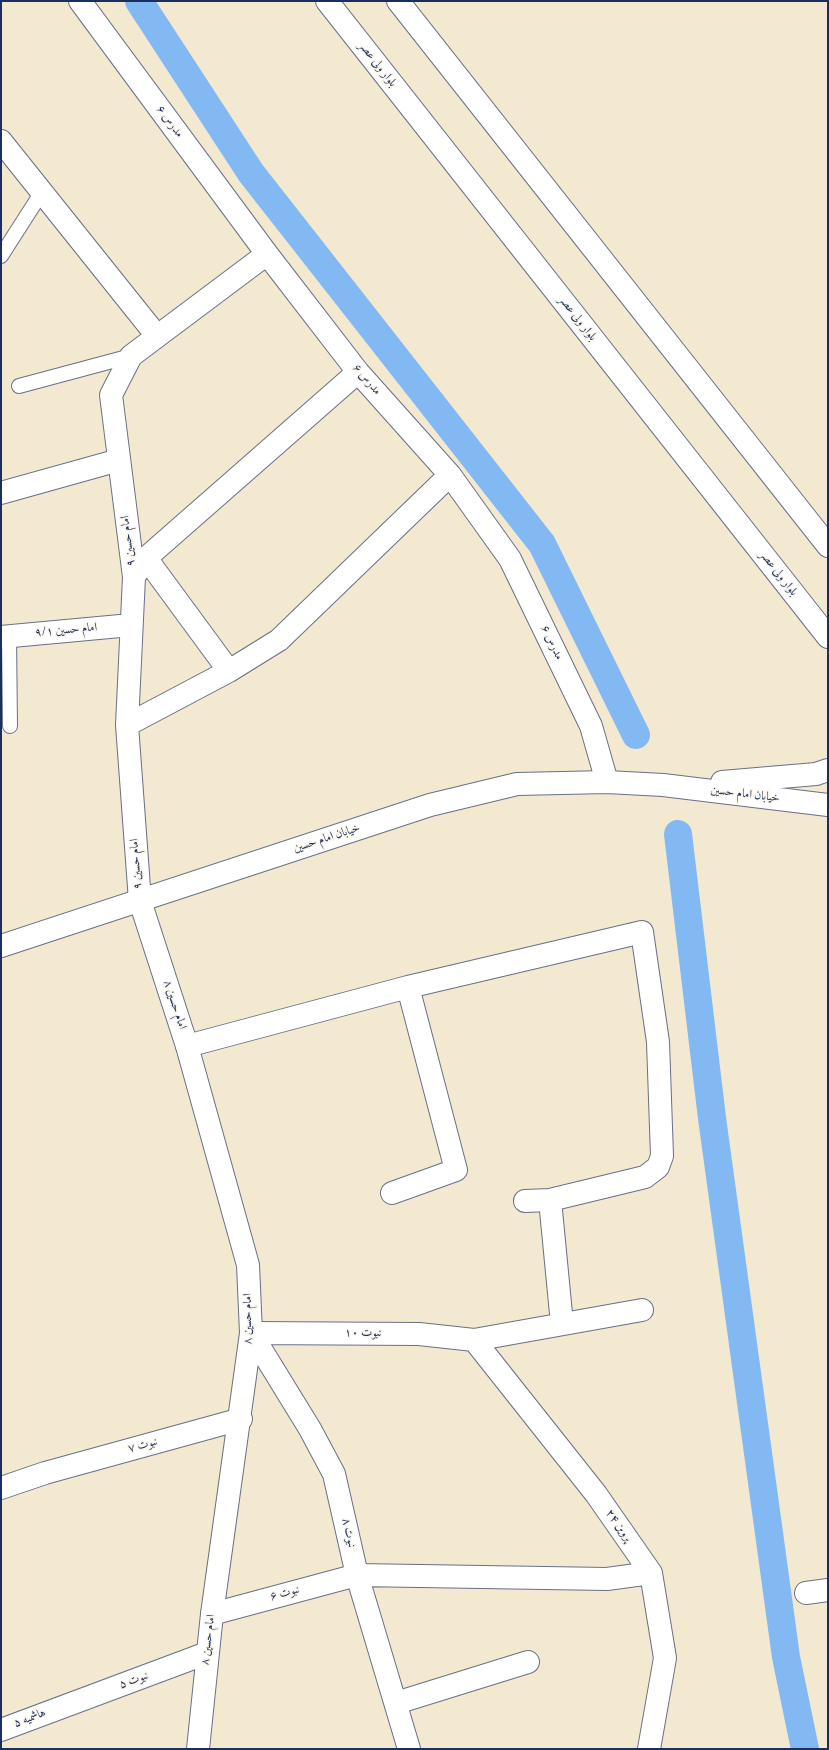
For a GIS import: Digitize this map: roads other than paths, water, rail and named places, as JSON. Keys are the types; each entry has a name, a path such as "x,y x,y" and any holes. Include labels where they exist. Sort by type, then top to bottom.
{"street":[{"name":"مدرس ۶","path":"80,1 267,254 358,372 450,475 510,559 591,726 607,782"},
{"name":"بلوار ولی عصر","path":"327,1 828,637"},
{"path":"398,1 828,546"},
{"path":"1,141 157,336"},
{"name":"امام حسین ۹","path":"140,901 127,725 134,577 111,395 131,356 267,254"},
{"path":"134,577 146,558 358,372"},
{"path":"1,493 119,460"},
{"path":"127,725 229,671 279,640 450,475"},
{"path":"146,558 229,671"},
{"name":"امام حسین ۹/۱","path":"5,636 132,625"},
{"name":"خیابان امام حسین","path":"663,786 756,780 816,774 828,770"},
{"name":"خیابان امام حسین","path":"1,946 430,805 517,784 607,782 663,786 828,805"},
{"name":"امام حسین ۸","path":"140,901 187,1046 248,1265 251,1333 212,1614 198,1749"},
{"path":"187,1046 408,988 642,932 658,1042 662,1156 658,1167 644,1177 550,1200 525,1201"},
{"path":"392,1193 456,1170 408,988"},
{"path":"550,1200 562,1324"},
{"name":"نبوت ۱۰","path":"251,1333 419,1334 474,1340 642,1310"},
{"name":"نبوت ۸","path":"251,1333 310,1429 334,1474 357,1575 409,1749"},
{"name":"پروین ۲۴","path":"474,1340 596,1494 652,1573 665,1658 649,1749"},
{"name":"نبوت ۷","path":"1,1488 45,1473 240,1419"},
{"name":"نبوت ۶","path":"212,1614 357,1575 607,1579 652,1573"},
{"path":"806,1593 828,1590"},
{"name":"نبوت ۵","path":"60,1708 208,1653"},
{"path":"396,1703 528,1662"},
{"name":"هاشمیه ۵","path":"1,1730 60,1708"}],"lane":[{"path":"1,256 42,192"},
{"path":"19,386 131,356"},
{"path":"5,636 10,726"}],"waterway":[{"path":"139,1 251,173 542,544 636,735"},
{"path":"678,834 712,1118 786,1657 805,1749"}]}
